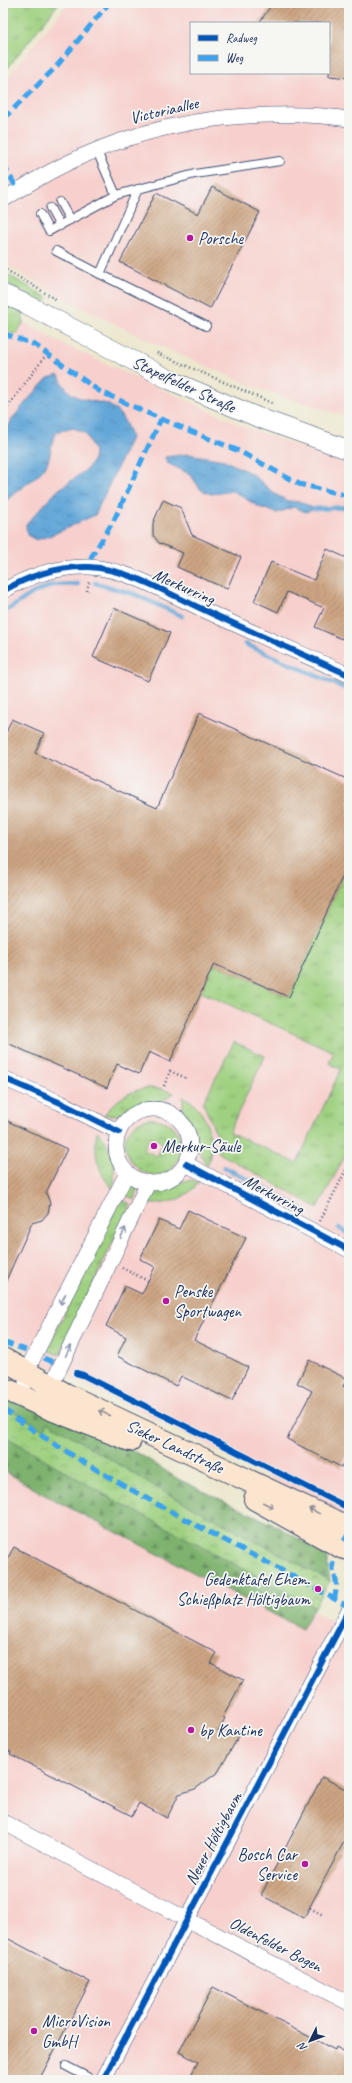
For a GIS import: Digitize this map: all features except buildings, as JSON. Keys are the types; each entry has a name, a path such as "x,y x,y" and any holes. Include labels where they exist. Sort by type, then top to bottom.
{"main road":[{"name":"Sieker Landstraße","path":"3,1359 347,1545"},
{"name":"Sieker Landstraße","path":"3,1388 125,1438 239,1491 347,1545"}],"street":[{"name":"Victoriaallee","path":"3,200 51,170 96,149 136,134 171,125 209,118 297,114 349,119"},
{"name":"Stapelfelder Straße","path":"3,287 26,304"},
{"name":"Stapelfelder Straße","path":"3,294 26,304 170,380 257,417 349,450"},
{"name":"Merkurring","path":"3,591 27,578 55,569 90,567 109,571 154,588 349,674"},
{"path":"3,1078 62,1104 119,1132"},
{"path":"153,1109 169,1113 180,1122 189,1137 190,1151 186,1164 178,1173 168,1180 148,1183 135,1179 127,1173 117,1156 116,1144 119,1132 126,1121 140,1112 153,1109"},
{"name":"Merkurring","path":"186,1164 349,1250"},
{"path":"127,1173 26,1372 26,1398 51,1386 148,1183"},
{"name":"Neuer Höltigbaum","path":"103,2080 349,1610"},
{"path":"3,1822 186,1919"},
{"name":"Oldenfelder Bogen","path":"186,1919 349,2003"}],"lane":[{"path":"96,149 116,195"},
{"path":"40,214 50,232 116,195 195,174 280,162"},
{"path":"100,274 138,189"},
{"path":"60,202 70,220"},
{"path":"50,208 60,226"},
{"path":"56,251 206,326"},
{"path":"66,2066 93,2080"}],"path":[{"path":"3,268 58,300"},
{"path":"152,350 278,406"},
{"path":"3,413 46,354"},
{"path":"87,591 89,577"},
{"path":"164,1086 170,1071 186,1078"},
{"path":"315,1232 349,1164"},
{"path":"121,1267 148,1281"},
{"path":"213,1313 218,1315"},
{"path":"310,1908 323,1915"}],"shaded area":[{"path":"68,3 349,3 349,417 257,388 152,342 65,299 3,263 3,83"},
{"path":"3,310 56,341 243,426 349,465 349,1520 168,1425 44,1365 9,1335 3,1332"},
{"path":"3,1470 43,1494 302,1629 313,1611 349,1630 349,2080 3,2080"}],"green space":[{"path":"3,3 59,3 3,74"},
{"path":"3,272 48,298 44,303 3,281"},
{"path":"3,301 23,312 23,323 15,335 3,329"},
{"path":"349,862 349,1148 318,1208 219,1153 219,1140 203,1103 234,1042 265,1056 229,1132 297,1163 341,1069 329,1063 334,1052 201,992 214,964 289,997"},
{"path":"148,1088 161,1089 174,1093 160,1102 140,1105 118,1115 104,1115 118,1100 129,1093"},
{"path":"183,1097 198,1108 208,1127 211,1147 207,1166 198,1149 193,1128 183,1114"},
{"path":"147,1119 159,1120 170,1125 178,1134 180,1138 181,1153 178,1160 167,1172 155,1175 143,1172 133,1163 126,1152 126,1139 132,1128","holes":["150,1136 163,1143 157,1156 143,1150"]},
{"path":"97,1131 102,1136 110,1150 115,1174 112,1188 103,1175 98,1162 96,1154"},
{"path":"191,1180 199,1182 182,1197 160,1204 145,1204 153,1194 172,1185"},
{"path":"130,1184 134,1184 138,1187 135,1200 122,1193"},
{"path":"120,1199 131,1204 59,1355 47,1350"},
{"path":"3,1396 114,1441 146,1458 178,1479 279,1527 326,1555 330,1581 164,1492 48,1422 44,1430 3,1405"},
{"path":"3,1405 44,1430 48,1422 164,1492 330,1581 315,1607 111,1498 3,1435"},
{"path":"3,1435 111,1498 315,1607 302,1629 43,1494 3,1470"}],"water":[{"path":"59,375 69,392 74,395 106,404 114,408 123,419 131,438 95,515 58,532 36,540 27,535 26,524 58,490 86,470 93,461 94,451 86,434 74,428 56,432 45,467 3,505 3,439 12,419 26,402 48,378"},
{"path":"189,454 224,460 252,474 276,495 288,501 301,502 314,509 306,512 294,507 277,513 259,507 233,491 211,494 201,490 190,474 167,463 165,457"}],"waterway":[{"path":"314,509 349,507"},
{"path":"95,583 134,594 182,616"},
{"path":"3,613 33,593 53,585 78,584"},
{"path":"245,644 349,690"},
{"path":"224,1167 303,1209"},
{"path":"339,1228 349,1234"}],"marked path":[{"path":"3,119 56,67 109,3"},
{"path":"3,164 18,190"},
{"path":"3,333 35,345 99,391 161,419 239,451 299,484 349,496"},
{"path":"90,559 114,520 161,419"},
{"path":"3,1342 26,1350"},
{"path":"44,1358 55,1363"},
{"path":"3,1409 86,1464 173,1513 349,1607"},
{"path":"344,1541 348,1535"},
{"path":"333,1561 333,1571 337,1586 334,1599"}],"cycle path":[{"path":"3,591 23,580 66,568 89,567 118,572 147,583 220,618 349,675"},
{"path":"3,1078 61,1103 119,1132"},
{"path":"186,1164 349,1250"},
{"path":"76,1373 83,1375 349,1508"},
{"path":"103,2080 349,1610"}],"place":[{"name":"Porsche","path":"190,238"},
{"name":"Merkur-Säule","path":"154,1146"},
{"name":"Penske Sportwagen","path":"166,1301"},
{"name":"Gedenktafel Ehem. Schießplatz Höltigbaum","path":"318,1589"},
{"name":"bp Kantine","path":"191,1730"},
{"name":"Bosch Car Service","path":"305,1864"},
{"name":"MicroVision GmbH","path":"34,2031"}]}
